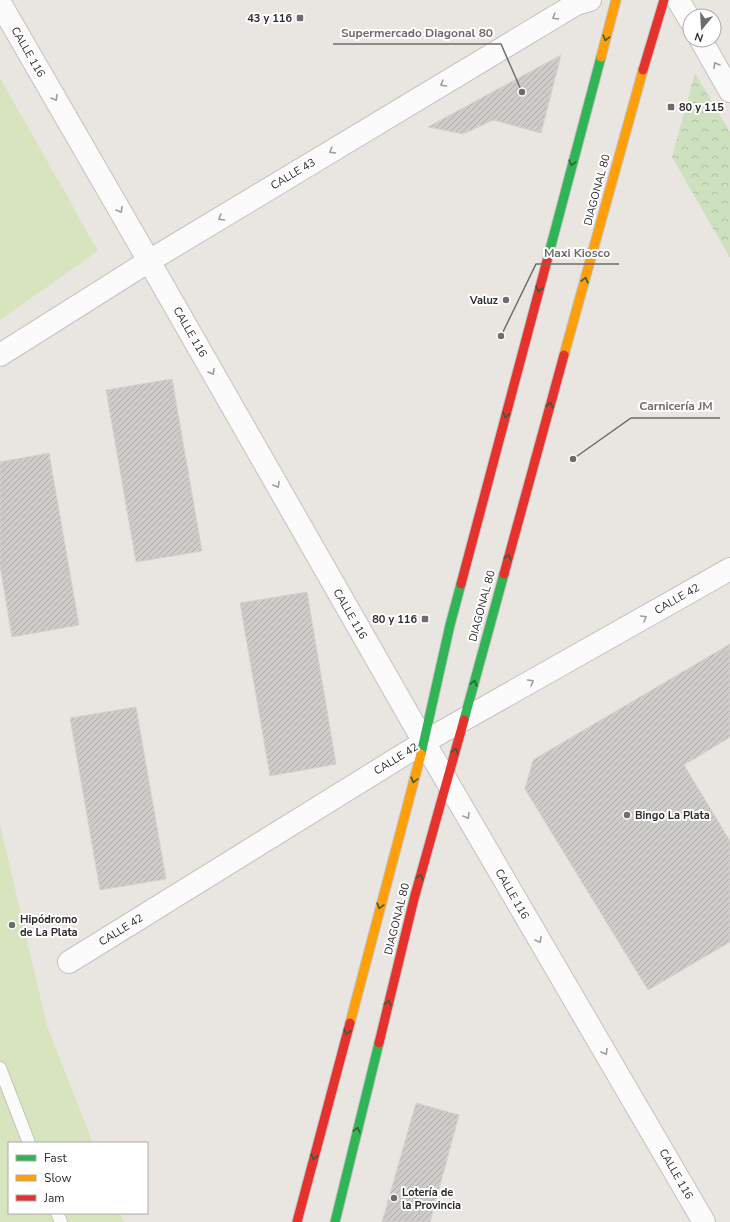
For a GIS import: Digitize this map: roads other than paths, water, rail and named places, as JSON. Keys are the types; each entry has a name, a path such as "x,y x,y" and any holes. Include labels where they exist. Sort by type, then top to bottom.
{"main road":[{"name":"DIAGONAL 80","path":"297,1222 424,742 450,625 616,0"},
{"name":"DIAGONAL 80","path":"335,1222 414,900 636,92 664,0"}],"street":[{"name":"CALLE 43","path":"0,355 149,261 576,4 590,0"},
{"name":"CALLE 116","path":"0,4 447,782 704,1222"},
{"path":"706,48 730,91"},
{"name":"CALLE 42","path":"69,962 424,742 730,569"}],"lane":[{"path":"0,1068 29,1142"}],"place":[{"name":"43 y 116","path":"300,18"},
{"name":"Supermercado Diagonal 80","path":"522,92"},
{"name":"80 y 115","path":"671,107"},
{"name":"Valuz","path":"506,300"},
{"name":"Maxi Kiosco","path":"501,336"},
{"name":"Carnicería JM","path":"573,459"},
{"name":"80 y 116","path":"425,619"},
{"name":"Bingo La Plata","path":"627,815"},
{"name":"Hipódromo de La Plata","path":"12,925"},
{"name":"Lotería de la Provincia","path":"394,1198"}]}
